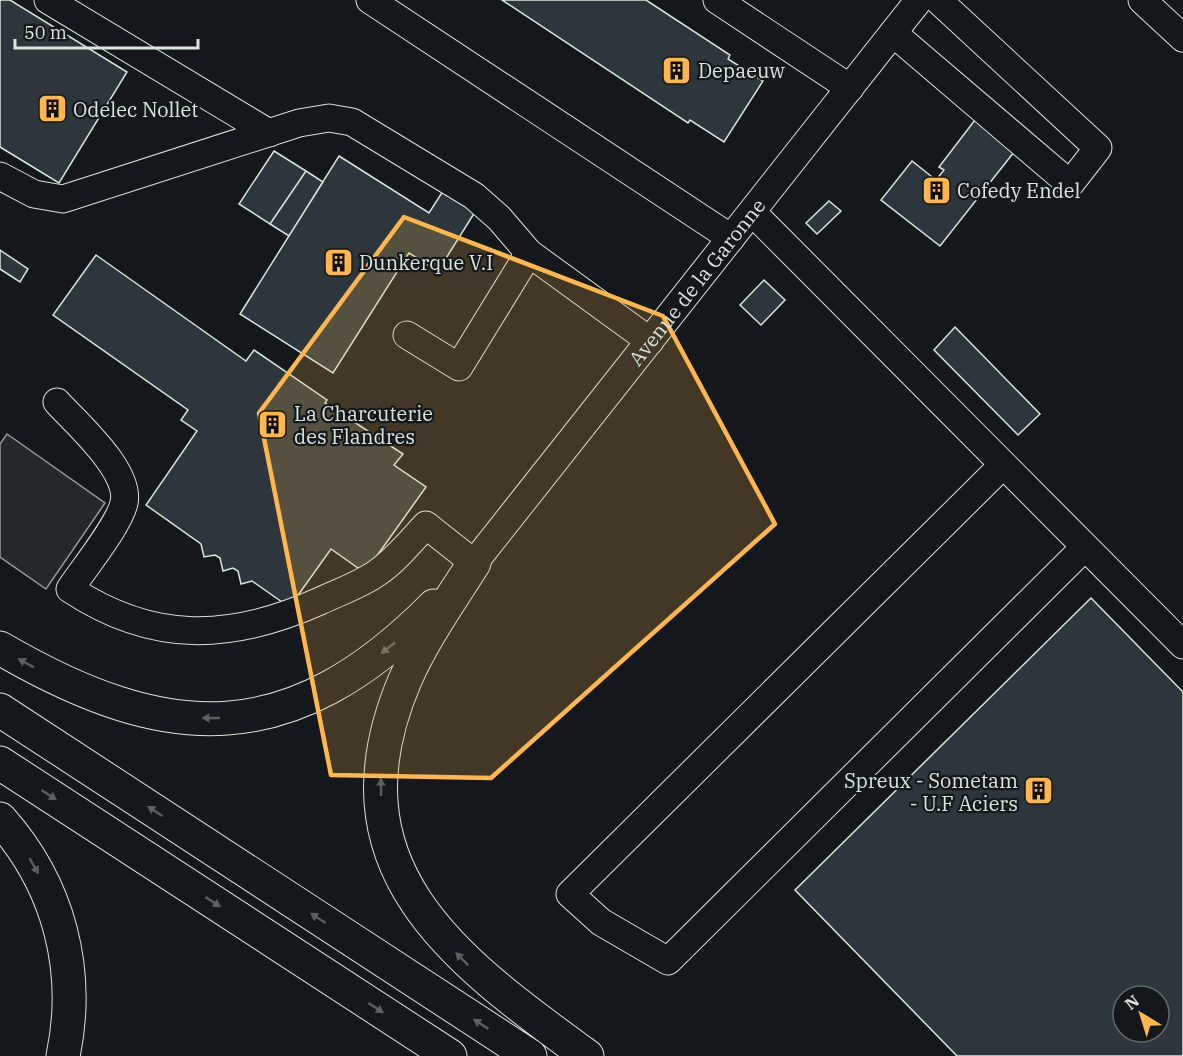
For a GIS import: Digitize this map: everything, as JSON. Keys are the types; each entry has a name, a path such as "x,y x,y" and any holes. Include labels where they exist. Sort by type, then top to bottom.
{"highway":[{"path":"0,648 72,686 144,711 207,718 262,714 311,698 358,670 408,632 474,563"},
{"path":"474,563 419,651 397,702 382,760 381,797 386,831 406,886 426,917 452,948 494,988 587,1056"},
{"path":"0,710 530,1056"},
{"path":"0,764 450,1056"},
{"path":"0,819 35,867 56,910 62,932 70,998 63,1056"}],"street":[{"path":"48,0 269,133"},
{"path":"370,0 730,238"},
{"path":"717,0 850,88"},
{"path":"903,11 1070,184 1098,148 938,0"},
{"path":"1142,0 1183,38"},
{"name":"Avenue de la Garonne","path":"474,563 850,88 903,11"},
{"path":"0,176 34,194 63,199 299,123 329,118 362,126 474,196 499,218 529,253 650,341"},
{"path":"752,212 1183,645"},
{"path":"408,335 459,367 529,253"},
{"path":"57,402 113,465 125,495 120,513 70,588 96,606 123,618 180,630 214,631 249,625 296,611 379,572 426,525 474,563"},
{"path":"1003,465 570,894 601,922 668,961 1085,547"}],"highlighted area":[{"path":"404,217 663,316 775,524 491,778 331,775 259,413"}],"shaded area":[{"path":"7,434 105,503 46,589 0,557 0,444"}],"building":[{"name":"Odelec Nollet","path":"0,0 10,0 127,72 59,183 0,147"},
{"name":"Depaeuw","path":"502,0 646,0 730,55 728,59 763,81 724,142 690,120 688,123"},
{"name":"Cofedy Endel","path":"978,116 1018,147 940,246 881,200 912,161 936,180 944,170 939,167"},
{"path":"274,151 306,171 270,224 239,204"},
{"name":"Dunkerque V.I","path":"339,156 429,213 443,191 475,212 438,271 409,253 333,373 240,314"},
{"path":"306,171 323,182 289,236 270,224"},
{"path":"829,201 841,211 817,234 806,223"},
{"path":"0,250 28,269 20,282 0,269"},
{"name":"La Charcuterie des Flandres","path":"96,255 246,361 254,350 327,400 325,403 403,454 394,465 426,487 369,567 358,568 331,549 296,598 282,602 252,581 241,584 238,571 233,568 223,571 220,558 215,555 204,557 201,544 146,505 197,431 181,420 188,410 53,315"},
{"path":"764,280 785,300 761,325 740,305"},
{"path":"955,327 1040,414 1018,435 934,350"},
{"name":"Spreux - Sometam - U.F Aciers","path":"1091,598 1183,692 1183,1056 957,1056 795,890"}],"place":[{"name":"Depaeuw","path":"677,70"},
{"name":"Odelec Nollet","path":"52,109"},
{"name":"Cofedy Endel","path":"936,190"},
{"name":"Dunkerque V.I","path":"338,262"},
{"name":"La Charcuterie des Flandres","path":"273,425"},
{"name":"Spreux - Sometam - U.F Aciers","path":"1039,791"}]}
